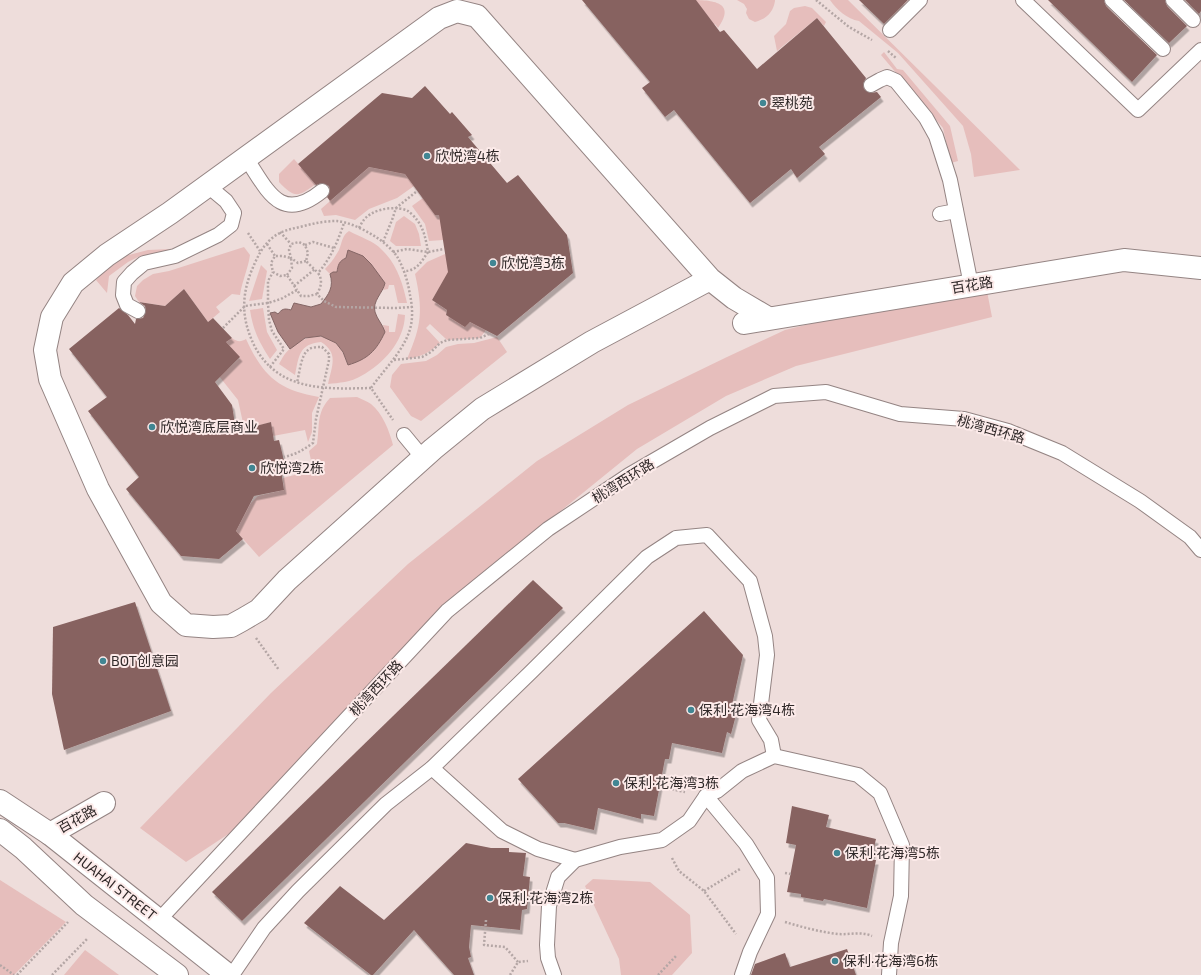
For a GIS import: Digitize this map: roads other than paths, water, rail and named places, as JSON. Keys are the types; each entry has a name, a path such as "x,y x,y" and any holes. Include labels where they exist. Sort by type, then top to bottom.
{"street":[{"path":"710,279 592,342 482,409 433,448 287,580 259,610 231,626 213,627 186,625 161,603 98,489 50,379 45,350 52,317 73,283 107,255 208,186 439,18 457,11 476,8 710,279 734,298 768,318"},
{"name":"百花路","path":"744,323 1124,260 1201,268"},
{"name":"HUAHAI STREET","path":"0,801 50,834 228,975"},
{"name":"百花路","path":"50,834 104,803"},
{"path":"0,830 23,848 84,905 177,975"}],"lane":[{"path":"1023,0 1138,110 1201,50"},
{"path":"1112,0 1163,49"},
{"path":"1173,0 1193,20"},
{"path":"890,30 912,3"},
{"path":"871,85 887,77 896,81 926,118 936,136 950,180 971,285"},
{"path":"246,158 273,198 290,206 302,203 322,191"},
{"path":"132,308 123,295 124,282 144,263 175,256 218,235 231,225 234,213 226,201 208,186"},
{"path":"940,214 956,211"},
{"name":"桃湾西环路","path":"159,920 447,611 548,529 629,475 710,428 774,396 826,392 900,414 964,419 1008,431 1062,453 1140,501 1190,537 1201,550"},
{"path":"404,435 423,458"},
{"path":"232,975 264,928 298,891 386,804 432,768 647,557 676,538 707,535 750,582 765,636 767,655 759,720 771,740 774,756"},
{"path":"554,975 548,958 547,945 549,906 558,877 575,860 620,847 662,840 689,821 706,796 717,791 742,771 774,756 858,775 880,794 902,845 901,896 891,943 889,975"},
{"path":"432,768 502,831 538,849 575,860"},
{"path":"706,796 746,844 767,878 768,914 750,952 742,975"}],"place":[{"name":"翠桃苑","path":"763,103"},
{"name":"欣悦湾4栋","path":"427,156"},
{"name":"欣悦湾3栋","path":"493,263"},
{"name":"欣悦湾底层商业","path":"152,427"},
{"name":"欣悦湾2栋","path":"252,468"},
{"name":"BOT创意园","path":"103,661"},
{"name":"保利·花海湾4栋","path":"691,710"},
{"name":"保利·花海湾3栋","path":"616,783"},
{"name":"保利·花海湾5栋","path":"837,853"},
{"name":"保利·花海湾2栋","path":"490,898"},
{"name":"保利·花海湾6栋","path":"835,961"}]}
